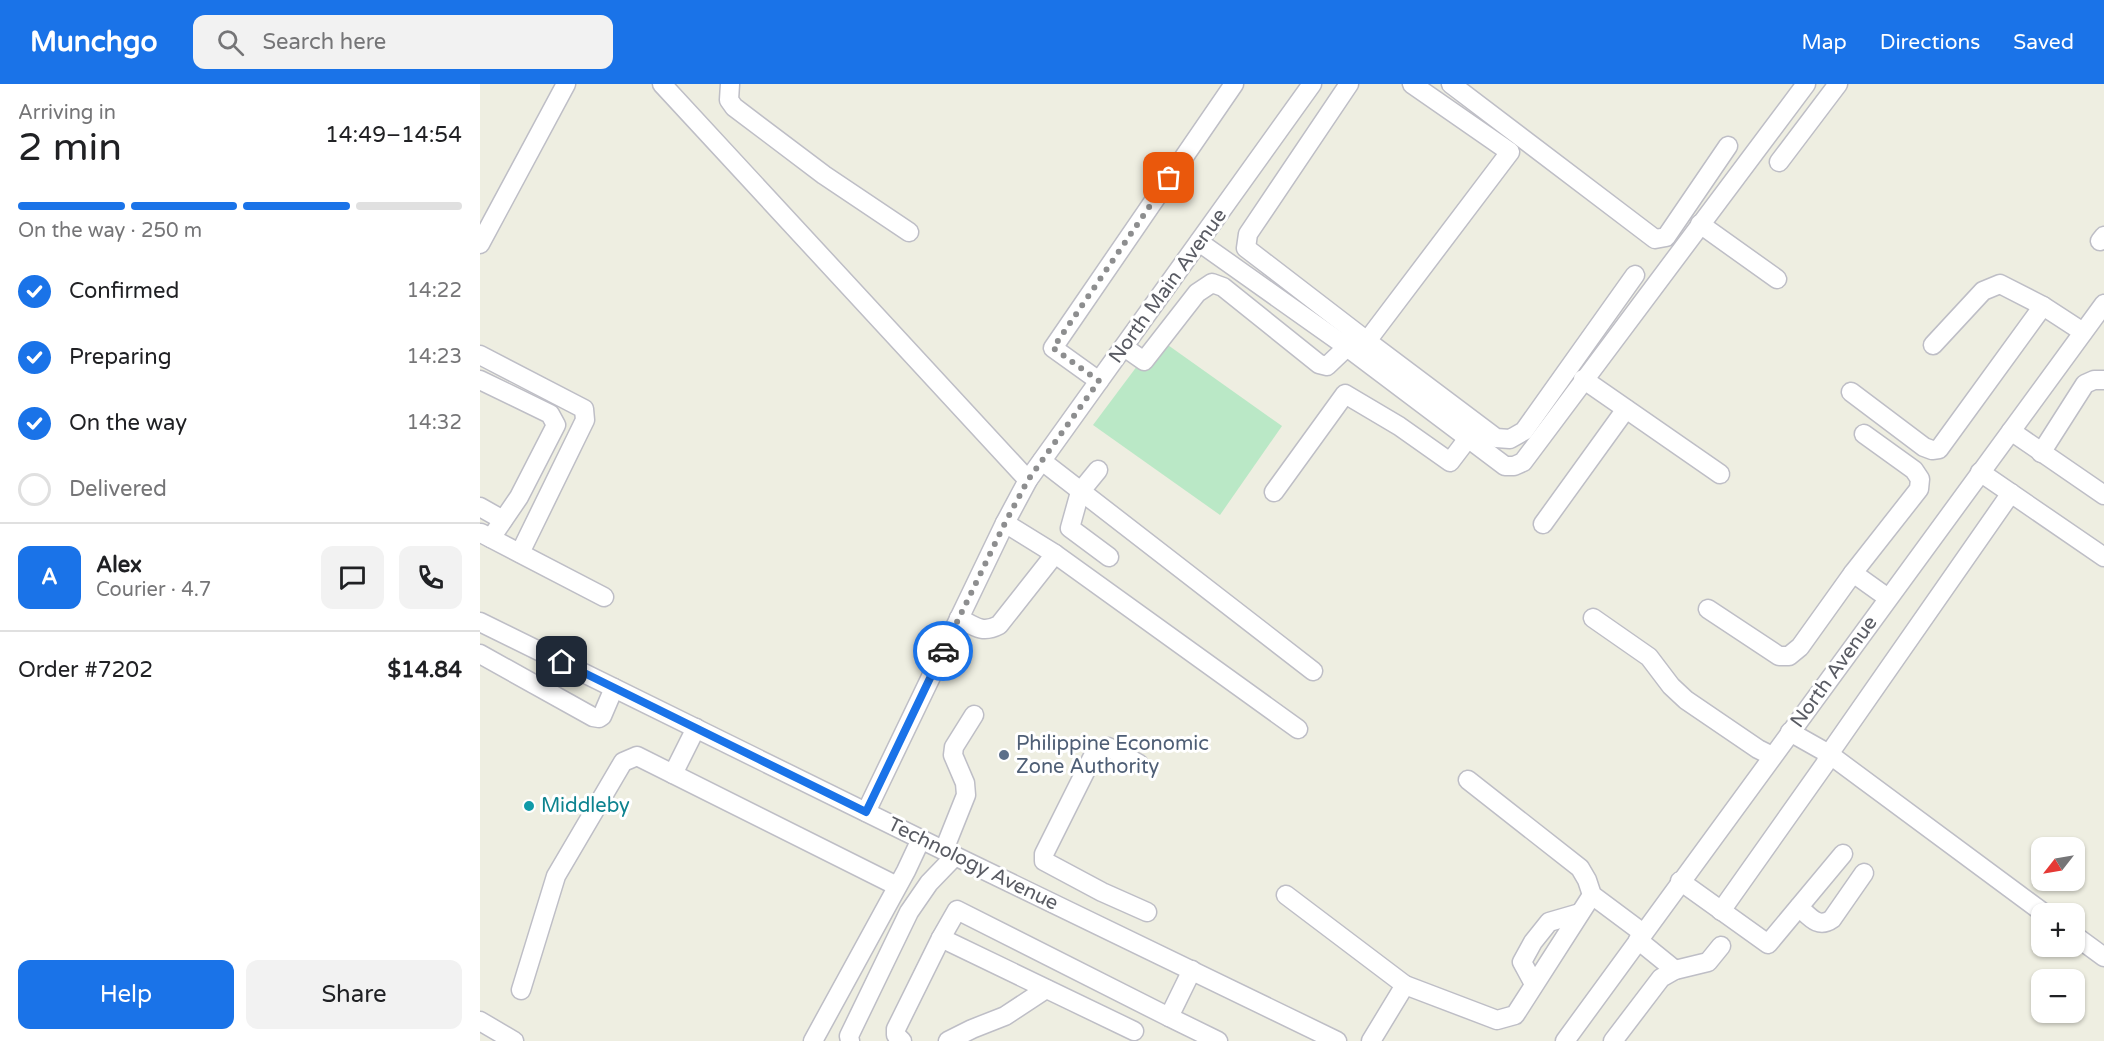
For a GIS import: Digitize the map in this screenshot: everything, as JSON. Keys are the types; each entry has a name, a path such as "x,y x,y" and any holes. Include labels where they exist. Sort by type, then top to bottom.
{"street":[{"path":"480,244 566,84"},
{"path":"662,84 1028,480"},
{"path":"730,84 729,100 734,107 824,174 909,232"},
{"path":"1099,381 1053,348 1234,84"},
{"name":"North Main Avenue","path":"866,812 1005,523 1028,480 1312,84"},
{"path":"1349,84 1248,234 1246,248 1357,348 1505,466 1514,466 1523,462 1806,84"},
{"path":"1124,347 1144,361 1197,293 1212,283 1223,287 1319,364 1327,366 1357,348 1510,152 1412,84"},
{"path":"1451,84 1655,239 1666,237 1728,146"},
{"path":"1779,162 1838,84"},
{"path":"1700,224 1777,279"},
{"path":"1199,243 1496,438 1510,439 1524,431 1635,276"},
{"path":"1933,345 1983,291 2000,284 2043,306 2083,332"},
{"name":"North Avenue","path":"1565,1041 2104,304"},
{"path":"1851,392 1924,447 1932,450 1939,449 2043,306"},
{"path":"480,355 584,409 586,415 520,553"},
{"path":"1583,379 1720,474"},
{"path":"480,380 550,414 556,424 519,497 487,523 520,553 604,597"},
{"path":"2041,453 2085,384 2094,380 2104,380"},
{"path":"1274,492 1345,394 1399,426 1450,462 1469,437"},
{"path":"1543,524 1626,409"},
{"path":"2011,431 2104,495"},
{"path":"1708,609 1779,656 1789,656 1800,647 1853,573 1919,489 1920,479 1914,470 1864,434"},
{"path":"1042,462 1312,671"},
{"path":"1098,470 1080,492 1070,528 1109,557"},
{"path":"1980,472 2104,557"},
{"path":"1721,911 2011,493"},
{"path":"1005,523 1054,555 1298,729"},
{"path":"959,618 978,628 990,630 999,626 1054,555"},
{"path":"1853,573 1888,598"},
{"path":"1593,618 1649,657 1671,686 1686,700 1772,756"},
{"name":"Technology Avenue","path":"480,622 1337,1041"},
{"path":"480,654 593,717 602,716 614,688"},
{"path":"568,702 583,672"},
{"path":"850,1041 849,1036 909,912 949,853 966,795 953,754 954,747 974,715"},
{"path":"673,774 696,728"},
{"path":"1790,732 1829,754 2031,904"},
{"path":"1139,764 1108,747 1092,758 1044,854 1044,861 1102,892 1147,912"},
{"path":"521,990 556,876 623,762 637,756 897,886"},
{"path":"1467,780 1580,868 1592,895 1674,970"},
{"path":"813,1041 921,839"},
{"path":"1680,881 1768,944 1843,854"},
{"path":"1799,907 1818,924 1824,924 1832,919 1864,873"},
{"path":"1087,919 1102,892"},
{"path":"1286,895 1405,985 1497,1020 1515,1015 1534,984 1522,962 1533,942 1549,922 1580,913 1592,895"},
{"path":"902,1041 896,1035 896,1029 957,910 1149,1006 1169,1017 1192,1035 1218,1041"},
{"path":"941,938 1046,989 1134,1036 1149,1006"},
{"path":"2085,943 2104,957"},
{"path":"1613,1041 1661,978 1674,970 1708,962 1721,946"},
{"path":"1169,1017 1192,970"},
{"path":"1371,1041 1405,985"},
{"path":"948,1041 1005,1016 1046,989"},
{"path":"480,1021 514,1041"}],"green space":[{"path":"1158,338 1282,426 1220,515 1093,425"}],"way so far":[{"path":"943,651 1028,480 1099,381 1053,348 1169,178"}],"place":[{"name":"Philippine Economic Zone Authority","path":"1004,755"},
{"name":"Middleby","path":"529,806"}],"route":[{"path":"562,662 866,812 943,651"}]}
